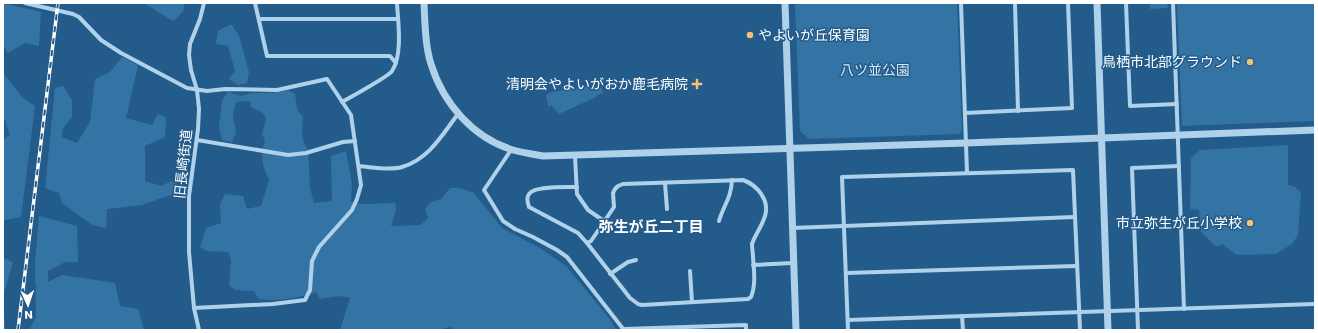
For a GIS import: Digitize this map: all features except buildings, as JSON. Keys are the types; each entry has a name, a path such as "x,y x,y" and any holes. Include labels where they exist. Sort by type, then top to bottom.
{"street":[{"path":"25,3 73,14 79,17 101,40 187,88 197,90 277,90 327,78 350,115 361,185 358,199 352,210 319,247 312,261 310,290 305,300 273,304 194,308"},
{"name":"旧長崎街道","path":"199,330 194,308 189,252 189,196 197,140 199,109 197,90 188,54 204,3"},
{"path":"255,3 267,56 390,56 396,63"},
{"path":"342,102 392,72 399,50 397,3"},
{"path":"424,3 430,63 445,95 458,114 477,131 511,150 543,156 790,149 1315,130"},
{"path":"785,3 796,330"},
{"path":"961,3 967,173"},
{"path":"1015,3 1018,110"},
{"path":"965,113 1072,108 1068,3"},
{"path":"1098,3 1108,330"},
{"path":"1126,3 1130,106 1177,104"},
{"path":"1172,3 1184,309"},
{"path":"259,18 398,19"},
{"path":"359,166 384,168 401,167 420,160 432,148 458,114"},
{"path":"197,140 288,155 306,153 343,142 355,141"},
{"path":"511,150 484,190 503,221 515,229 557,250 567,258 624,330 746,325 746,330"},
{"path":"575,156 577,194 588,210 604,221"},
{"path":"1138,330 1132,168 1179,166"},
{"path":"848,330 842,177 1074,170 1080,330"},
{"path":"719,221 721,212 730,197 732,180"},
{"path":"577,187 539,189 532,191 528,195 527,201 529,207 578,234 588,243 610,274 630,298 642,305 751,297 754,288 752,245 765,217 766,206 762,195 753,185 743,180 665,182 618,186 613,193 614,207 591,241 588,243"},
{"path":"665,182 667,209"},
{"path":"792,228 1075,217"},
{"path":"610,274 628,262 636,260"},
{"path":"753,265 793,263"},
{"path":"846,273 1077,266"},
{"path":"690,271 692,302"},
{"path":"848,320 1315,304"},
{"path":"962,316 963,330"}],"green space":[{"path":"3,3 41,12 39,46 25,43 8,53 3,45"},
{"path":"144,3 185,3 183,12 173,21"},
{"name":"八ツ並公園","path":"795,3 957,3 962,131 960,134 809,139 800,131"},
{"path":"1150,3 1167,3 1168,8 1150,9"},
{"name":"鳥栖市北部グラウンド","path":"1177,3 1315,3 1315,121 1182,126"},
{"path":"231,24 239,36 249,72 247,83 238,85 229,79 235,71 228,46 216,44 218,31"},
{"path":"122,57 138,65 126,118 152,125 158,114 166,117 165,137 145,146 145,181 161,186 171,181 179,185 179,192 142,205 107,209 106,228 92,225 62,203 59,193 45,188 55,88 63,86 72,100 72,117 63,128 62,137 77,143 90,122 95,79 110,72"},
{"path":"3,73 22,97 35,106 21,217 4,220 3,140 10,135 5,120 3,119"},
{"path":"598,85 602,89 603,93 559,114 551,105 549,107 548,106 546,95 551,92"},
{"path":"288,90 295,94 297,109 303,117 303,141 308,150 310,188 314,203 332,201 331,156 346,151 352,185 351,202 364,204 395,203 396,210 391,226 421,225 428,218 425,210 429,203 441,199 450,188 460,188 474,193 502,228 540,248 566,266 609,318 616,330 455,330 450,327 439,330 340,330 350,298 339,296 320,299 316,292 288,299 266,300 259,299 254,291 235,290 229,285 231,260 228,252 206,251 200,247 206,228 221,223 220,204 225,194 243,196 247,209 261,206 269,180 263,165 262,156 265,141 262,134 266,119 263,113 251,107 250,101 236,102 233,115 236,132 232,142 222,140 219,127 222,100 228,92 241,96 252,93 274,93"},
{"path":"1288,145 1288,185 1295,187 1301,192 1298,235 1292,244 1276,254 1237,255 1222,244 1217,247 1201,232 1199,210 1190,209 1191,158 1200,150"},
{"path":"39,216 77,226 78,262 65,262 48,271 48,282 62,275 115,283 120,306 138,309 144,330 29,330 36,317 35,263"},
{"path":"3,258 13,262 3,297"},
{"path":"3,297 5,330 3,330"}],"railway":[{"path":"18,330 58,3"}],"place":[{"name":"やよいが丘保育園","path":"750,35"},
{"name":"鳥栖市北部グラウンド","path":"1250,62"},
{"name":"清明会やよいがおか鹿毛病院","path":"697,84"},
{"name":"市立弥生が丘小学校","path":"1250,223"}],"district":[{"name":"弥生が丘二丁目","path":"651,226"}]}
